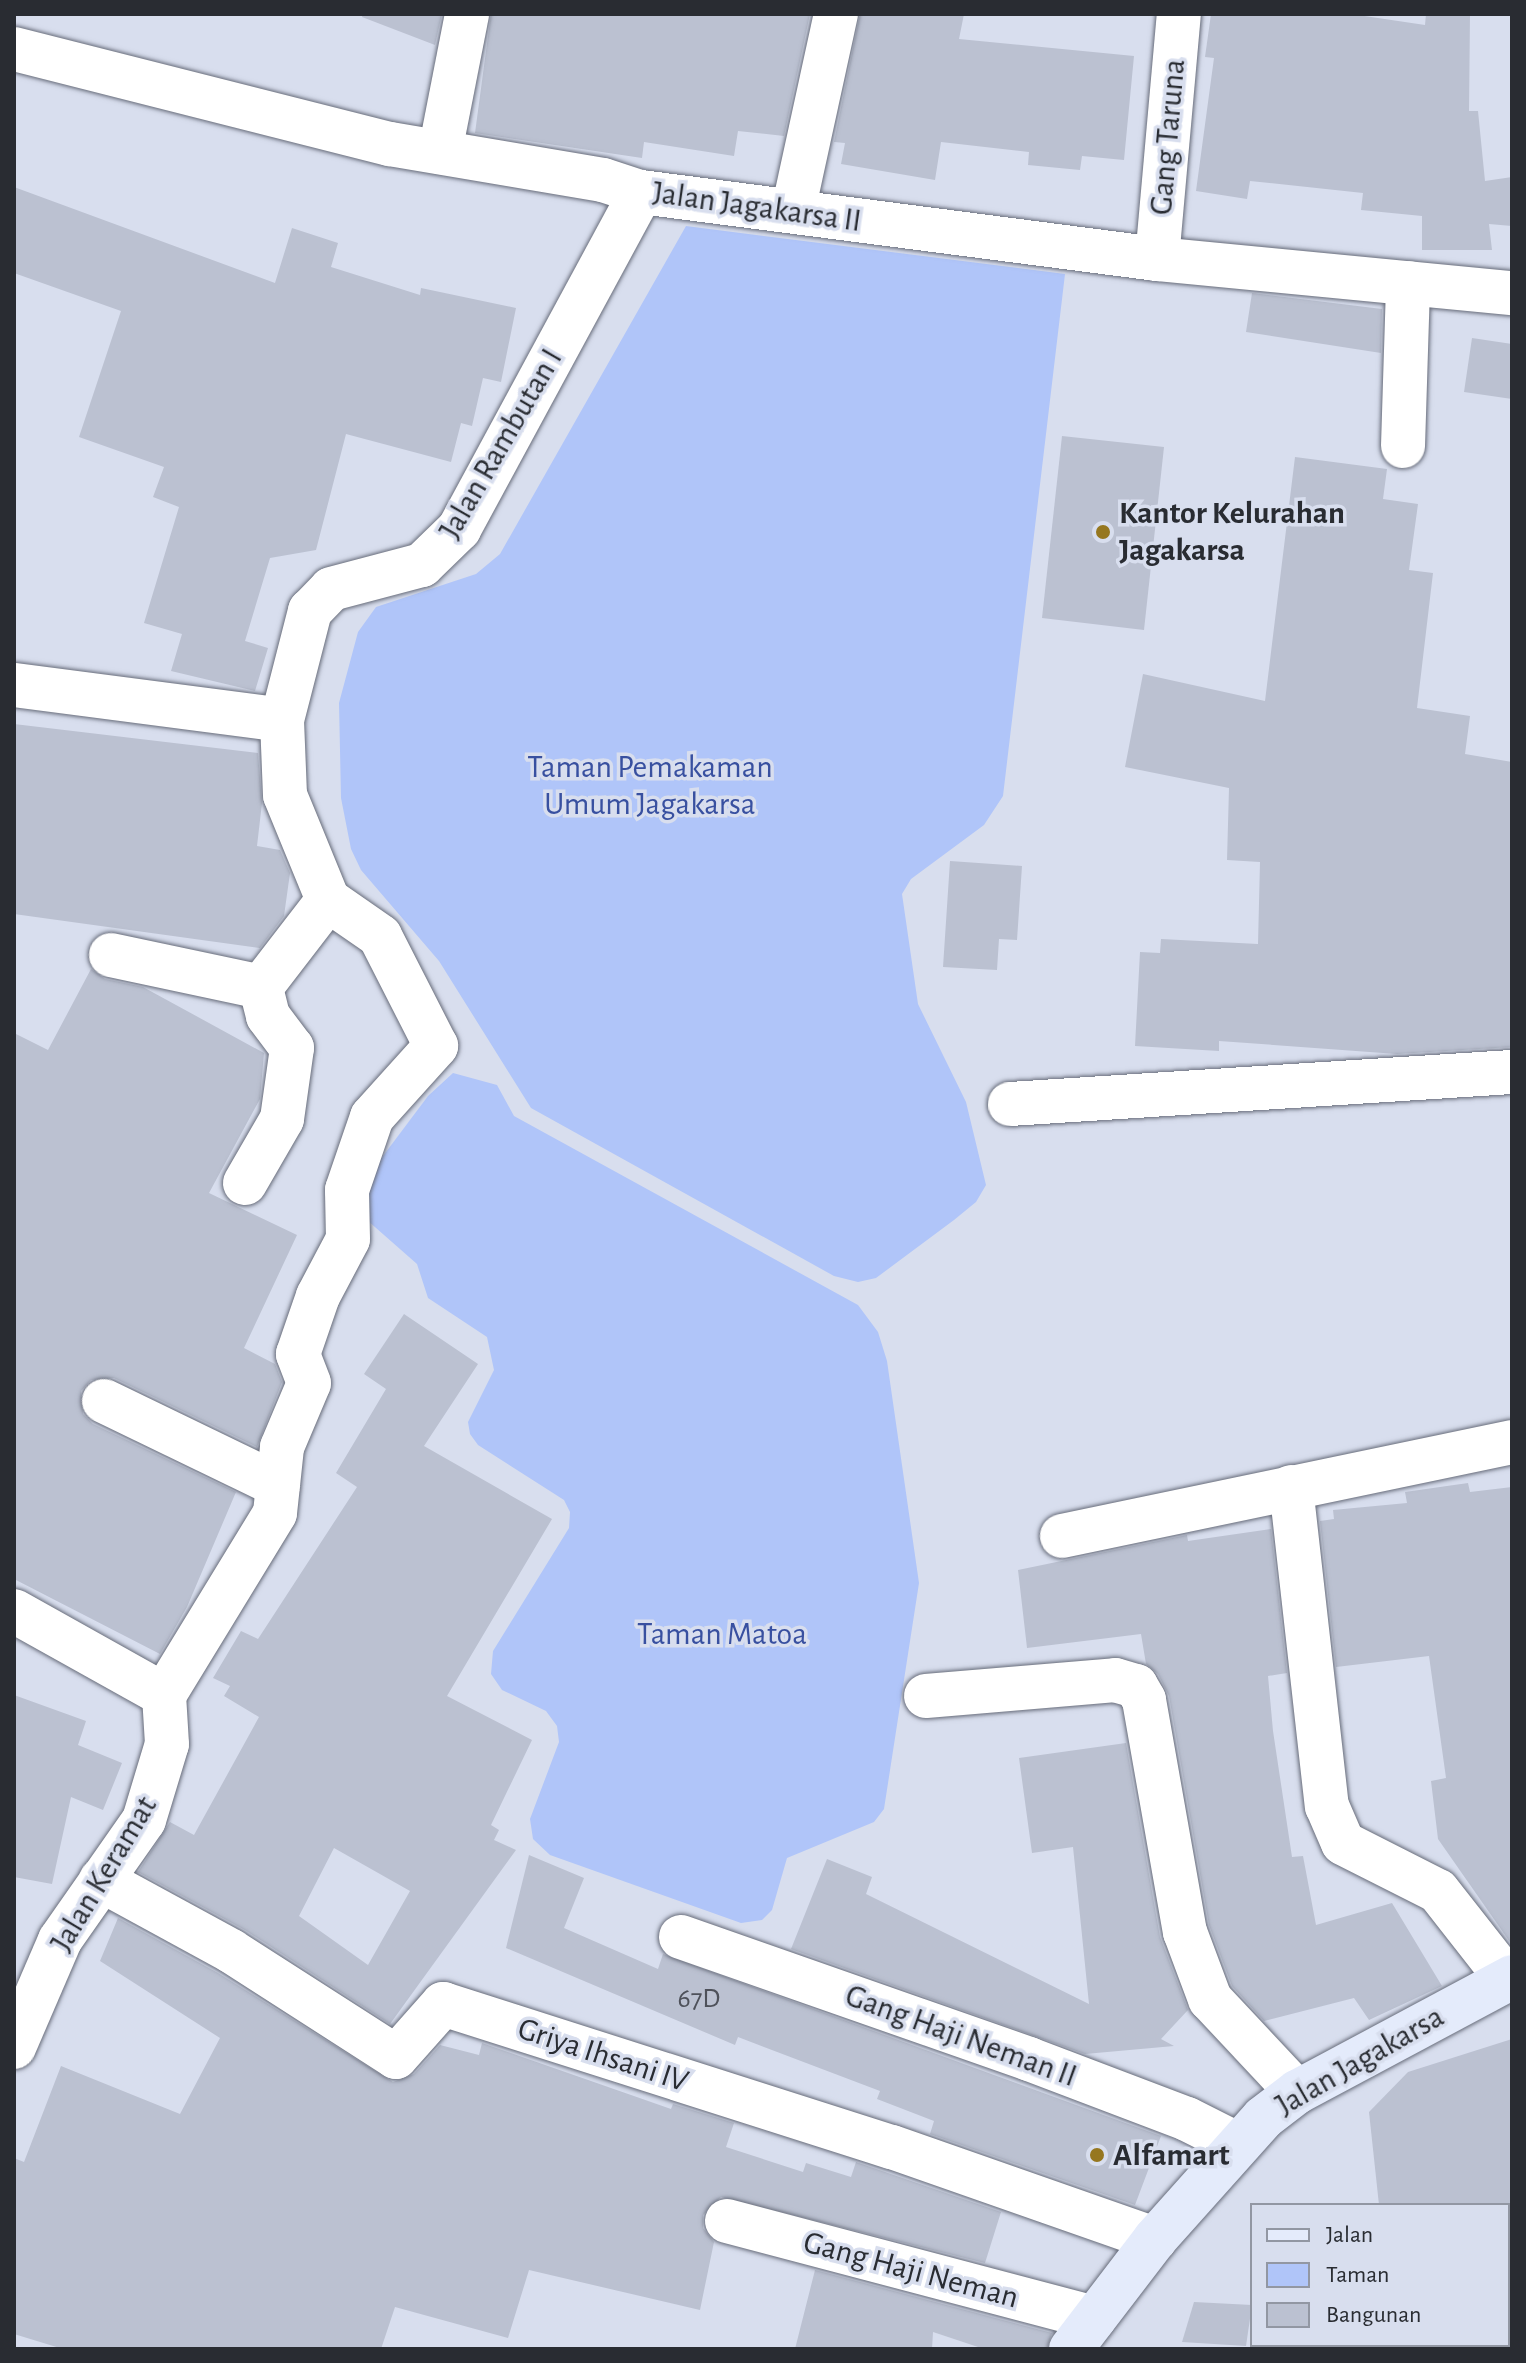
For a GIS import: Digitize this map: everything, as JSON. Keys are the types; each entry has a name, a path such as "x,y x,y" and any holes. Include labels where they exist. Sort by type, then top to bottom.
{"main road":[{"name":"Jalan Jagakarsa","path":"1083,2334 1155,2239 1237,2144 1297,2092 1510,1978"}],"street":[{"path":"440,152 467,14"},
{"path":"793,211 836,14"},
{"name":"Gang Taruna","path":"1157,259 1179,14"},
{"name":"Jalan Jagakarsa II","path":"14,49 440,152 603,180 641,192 1157,259 1512,293"},
{"name":"Jalan Rambutan I","path":"328,900 285,795 282,720 310,611 319,597 422,565 459,529 641,192"},
{"path":"1403,446 1408,283"},
{"path":"14,685 282,720"},
{"path":"14,1611 164,1695 275,1513 282,1447 309,1383 298,1354 318,1296 348,1239 347,1190 372,1117 436,1046 380,936 328,900 261,987"},
{"path":"111,955 261,987"},
{"path":"245,1183 282,1119 292,1048 268,1016 261,987"},
{"path":"1010,1104 1512,1072"},
{"path":"104,1401 278,1485"},
{"path":"1062,1536 1512,1442"},
{"path":"1291,1487 1327,1806 1343,1843 1438,1891 1510,1978"},
{"path":"926,1696 1115,1680 1136,1686 1144,1700 1185,1932 1210,1999 1297,2092"},
{"name":"Jalan Keramat","path":"14,2047 60,1940 144,1820 158,1785 167,1744 164,1695"},
{"name":"Griya Ihsani IV","path":"101,1880 231,1951 396,2057 443,2004 892,2147 1155,2239"},
{"name":"Gang Haji Neman II","path":"681,1937 1029,2059 1187,2119 1237,2144"},
{"name":"Gang Haji Neman","path":"727,2221 1083,2334"}],"green space":[{"name":"Taman Pemakaman Umum Jagakarsa","path":"686,226 1065,274 1003,796 984,825 911,879 902,894 918,1004 966,1102 986,1185 976,1202 954,1220 876,1278 858,1282 834,1276 531,1108 439,961 361,870 351,849 341,798 339,703 358,632 376,607 476,574 500,554"},
{"name":"Taman Matoa","path":"453,1073 497,1085 514,1116 858,1305 878,1332 887,1361 919,1583 884,1809 874,1822 787,1858 772,1910 762,1920 741,1923 550,1855 533,1839 530,1819 559,1742 557,1726 546,1711 502,1690 491,1674 493,1651 569,1528 570,1512 564,1500 478,1445 470,1434 468,1422 494,1370 487,1337 428,1298 417,1264 359,1213 380,1160 428,1096"}],"building":[{"path":"363,14 442,14 435,45 362,17"},
{"path":"491,14 810,14 784,136 738,131 734,156 644,142 642,158 475,133"},
{"path":"860,14 964,14 959,39 1134,56 1124,160 1082,156 1080,170 1028,165 1029,152 941,142 935,180 841,164 845,143 834,142"},
{"path":"1211,14 1351,14 1425,25 1426,14 1470,14 1469,111 1478,111 1485,181 1512,177 1512,226 1489,224 1492,250 1422,250 1422,216 1361,210 1363,193 1250,181 1247,199 1196,191 1214,58 1205,57"},
{"path":"14,187 275,283 292,228 338,243 331,267 420,295 421,288 516,308 501,382 483,378 472,426 461,423 451,462 346,434 316,550 270,558 245,641 268,648 255,691 171,671 182,634 144,623 179,507 153,497 164,467 79,437 121,311 14,273"},
{"path":"1252,293 1382,309 1381,353 1246,332"},
{"path":"1472,338 1512,344 1512,399 1464,392"},
{"name":"Kantor Kelurahan Jagakarsa","path":"1062,436 1164,447 1144,630 1042,618"},
{"path":"1295,457 1387,469 1383,499 1418,504 1409,570 1433,573 1417,708 1470,716 1465,754 1512,762 1512,1047 1397,1054 1219,1041 1219,1051 1135,1046 1140,952 1160,953 1161,939 1258,944 1260,862 1227,860 1229,788 1125,767 1143,674 1265,701"},
{"path":"14,724 258,753 262,803 257,846 280,850 290,873 284,916 260,948 14,914"},
{"path":"950,861 1022,866 1017,940 999,939 997,970 943,967"},
{"path":"91,969 105,979 143,987 264,1053 260,1099 209,1193 297,1235 244,1348 275,1364 282,1382 257,1447 114,1378 91,1380 81,1391 83,1414 93,1424 236,1492 187,1607 160,1654 14,1579 14,1033 48,1050"},
{"path":"404,1314 478,1364 424,1446 552,1519 447,1696 532,1740 491,1825 499,1830 494,1840 516,1850 390,2024 245,1930 138,1872 170,1822 194,1835 259,1717 224,1696 230,1686 213,1678 241,1631 258,1639 357,1487 336,1473 386,1389 364,1374","holes":["334,1848 410,1891 368,1965 299,1916"]},
{"path":"1468,1483 1470,1492 1512,1487 1512,1945 1438,1839 1431,1781 1446,1778 1429,1656 1336,1667 1320,1521 1334,1519 1333,1510 1407,1503 1405,1492"},
{"path":"1271,1529 1287,1673 1268,1676 1273,1731 1292,1857 1303,1856 1316,1925 1392,1903 1442,1986 1369,2020 1354,1998 1264,2021 1232,1986 1209,1925 1169,1696 1158,1674 1146,1664 1141,1634 1027,1648 1018,1570 1187,1535 1188,1541"},
{"path":"14,1695 86,1721 78,1745 122,1763 103,1810 71,1797 52,1884 14,1877"},
{"path":"1126,1743 1160,1937 1188,2010 1161,2039 1174,2046 1085,2054 791,1949 827,1859 872,1877 866,1894 1089,2004 1073,1847 1032,1853 1019,1758"},
{"path":"529,1855 584,1878 564,1928 658,1969 663,1954 1161,2136 1135,2205 930,2134 934,2121 877,2099 880,2091 738,2037 735,2045 506,1948"},
{"path":"118,1918 218,1973 393,2082 414,2074 440,2045 479,2055 482,2043 671,2109 673,2104 734,2123 726,2147 803,2172 806,2163 851,2177 856,2162 1001,2212 985,2263 721,2197 703,2215 703,2228 714,2242 700,2310 529,2270 508,2338 395,2307 381,2349 63,2349 14,2334 14,2158 24,2162 61,2066 180,2114 220,2038 100,1961"},
{"path":"1512,2039 1512,2205 1379,2203 1369,2112 1408,2072"},
{"path":"815,2270 1052,2333 1047,2349 984,2349 933,2332 932,2349 795,2349"},
{"path":"1194,2302 1250,2305 1246,2346 1182,2342"}],"place":[{"name":"Kantor Kelurahan Jagakarsa","path":"1103,532"},
{"name":"Alfamart","path":"1097,2155"}]}
